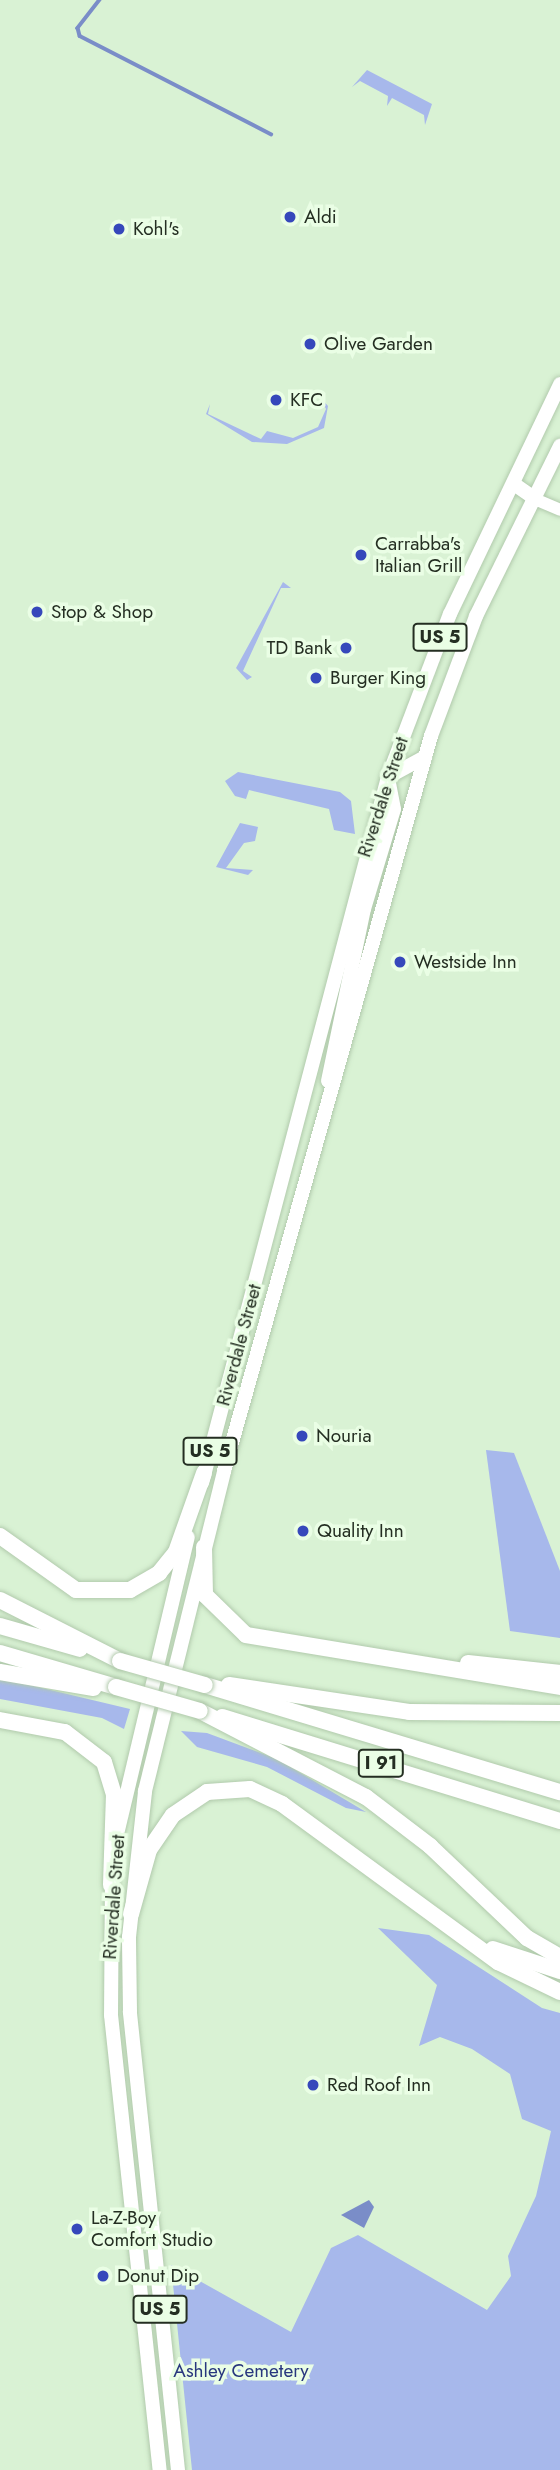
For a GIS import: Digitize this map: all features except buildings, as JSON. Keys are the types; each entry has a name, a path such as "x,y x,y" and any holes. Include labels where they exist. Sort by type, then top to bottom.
{"highway":[{"path":"0,1536 69,1587 98,1595 130,1590 159,1573 176,1552 204,1474"},
{"path":"204,1547 202,1586 212,1607 240,1632 283,1644 560,1687"},
{"path":"0,1600 120,1661"},
{"name":"I 91","path":"0,1626 560,1792"},
{"path":"283,1644 560,1673"},
{"name":"I 91","path":"0,1653 560,1821"},
{"path":"0,1672 70,1686 116,1687"},
{"path":"205,1685 419,1713 560,1713"},
{"path":"200,1711 374,1803 438,1852 521,1933 560,1956"},
{"path":"0,1721 30,1724 81,1740 107,1768 114,1794 111,1885"},
{"path":"131,1914 146,1857 168,1820 201,1795 236,1788 275,1800 507,1968 560,1992"},
{"path":"427,1911 503,1954 560,1971"}],"main road":[{"name":"Riverdale Street","path":"160,2470 112,2027 111,1885 128,1780 204,1474 388,777 450,614 560,384"},
{"name":"Riverdale Street","path":"178,2470 130,2012 131,1914 147,1781 204,1547 328,1093 425,757 476,616 537,500 560,446"},
{"path":"514,484 537,500 560,510"},
{"path":"505,502 537,500"},
{"path":"328,1093 329,1056 394,809 388,777 425,757"}],"green space":[{"path":"367,70 432,104 425,125 424,115 392,98 387,106 388,96 360,81 352,87"},
{"path":"320,397 328,406 324,428 287,444 252,442 206,414 210,404 208,414 261,439 267,431 293,438 318,427 326,409"},
{"path":"283,582 291,588 281,588 243,671 252,677 247,680 236,668"},
{"path":"238,772 340,792 351,801 355,834 334,830 329,809 249,790 246,799 235,796 225,781"},
{"path":"240,823 258,827 255,841 244,843 226,868 253,870 248,875 216,867"},
{"path":"486,1450 514,1453 560,1571 560,1638 510,1631"},
{"path":"0,1678 130,1709 124,1729 102,1718 0,1699"},
{"path":"181,1731 207,1733 277,1759 366,1812 346,1808 267,1767 197,1747"},
{"name":"Ashley Cemetery","path":"378,1928 429,1935 542,2008 560,2013 560,2470 192,2470 171,2265 291,2332 331,2248 358,2235 487,2310 511,2276 508,2256 536,2196 551,2131 522,2119 510,2074 472,2049 440,2037 419,2046 437,1985"}],"shaded area":[{"path":"369,2200 374,2207 364,2228 341,2215"}],"waterway":[{"path":"100,0 78,28 80,36 271,134"}],"place":[{"name":"Aldi","path":"290,217"},
{"name":"Kohl's","path":"119,229"},
{"name":"Olive Garden","path":"310,344"},
{"name":"KFC","path":"276,400"},
{"name":"Carrabba's Italian Grill","path":"361,555"},
{"name":"Stop & Shop","path":"37,612"},
{"name":"TD Bank","path":"346,648"},
{"name":"Burger King","path":"316,678"},
{"name":"Westside Inn","path":"400,962"},
{"name":"Nouria","path":"302,1436"},
{"name":"Quality Inn","path":"303,1531"},
{"name":"Red Roof Inn","path":"313,2085"},
{"name":"La-Z-Boy Comfort Studio","path":"77,2229"},
{"name":"Donut Dip","path":"103,2276"}]}
